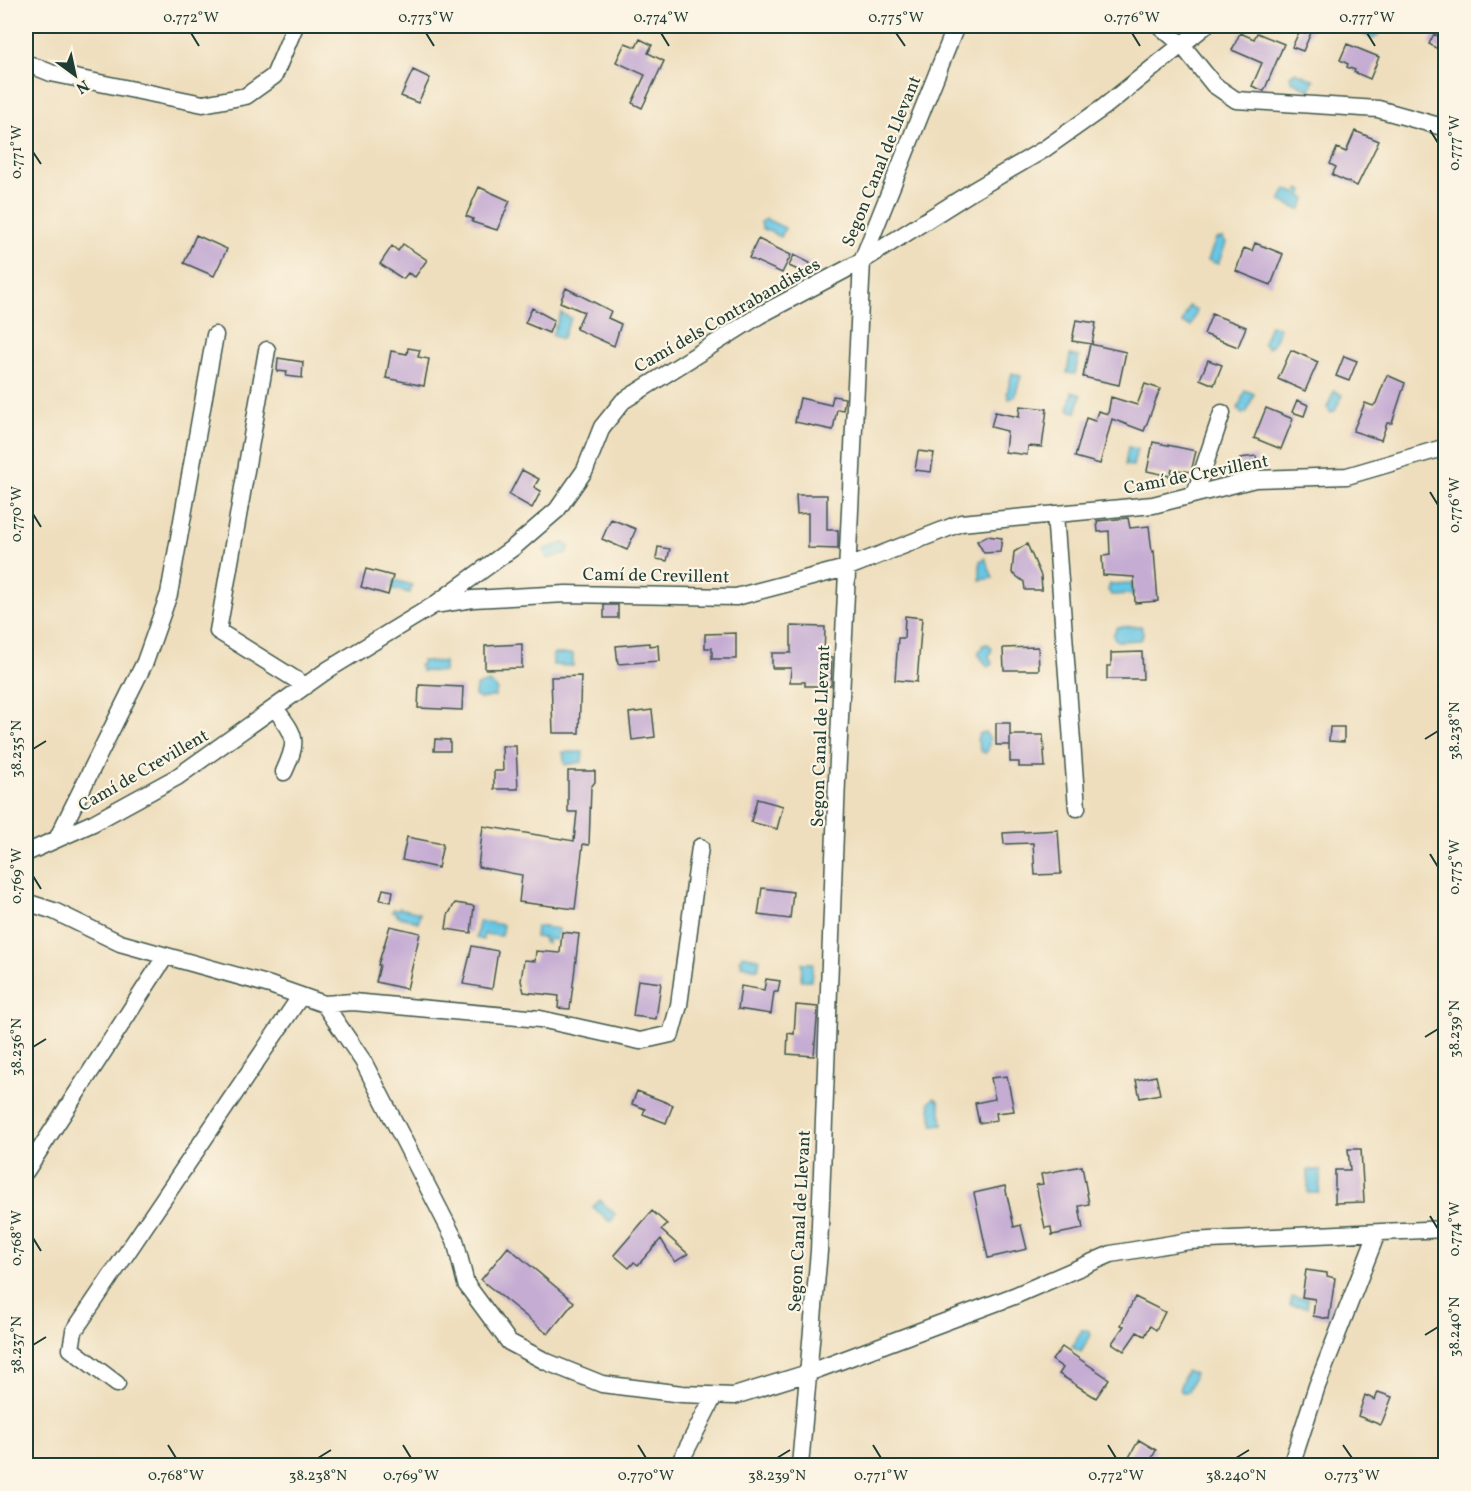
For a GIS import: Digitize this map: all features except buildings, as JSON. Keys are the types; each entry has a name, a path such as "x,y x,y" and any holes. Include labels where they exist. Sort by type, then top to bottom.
{"street":[{"path":"26,63 51,73 203,104 246,96 274,76 295,26"},
{"name":"Segon Canal de Llevant","path":"800,1466 819,1251 846,568 862,261 956,26"},
{"path":"1160,26 1182,45 1214,85 1236,100 1378,109 1446,128"},
{"name":"Camí dels Contrabandistes","path":"434,605 514,547 557,510 585,470 602,427 622,400 760,315 862,261 973,190 1043,150 1104,107 1205,26"},
{"path":"57,839 145,662 169,594 215,335"},
{"path":"267,350 218,631 306,686"},
{"path":"1195,494 1222,413"},
{"name":"Camí de Crevillent","path":"26,853 177,777 306,686 434,605 473,599 566,594 736,597 846,568 961,523 1153,505 1255,478 1347,476 1446,447"},
{"path":"1055,514 1077,808"},
{"path":"275,708 291,730 295,747 284,772"},
{"path":"26,902 54,911 120,943 270,985 324,1004 353,1002 540,1019 640,1041 671,1034 679,1005 700,847"},
{"path":"26,1171 165,957"},
{"path":"117,1384 71,1349 74,1331 300,997"},
{"path":"324,1004 363,1061 455,1240 466,1284 509,1342 547,1362 602,1384 714,1396 735,1396 808,1373 1014,1296 1111,1254 1189,1241 1446,1229"},
{"path":"1291,1466 1317,1386 1377,1233"},
{"path":"678,1466 714,1396"}],"water":[{"path":"1356,26 1368,26 1377,30 1378,35 1373,39 1354,30"},
{"path":"1295,72 1314,80 1310,90 1291,81 1290,75"},
{"path":"1286,189 1297,194 1299,189 1303,191 1301,196 1306,198 1300,210 1280,201"},
{"path":"766,219 785,228 781,237 762,228 761,222"},
{"path":"1222,238 1226,243 1218,264 1208,260 1216,239"},
{"path":"1189,306 1197,310 1191,326 1182,323"},
{"path":"561,313 571,318 562,339 552,335"},
{"path":"1270,325 1280,328 1272,346 1268,348 1263,343"},
{"path":"1070,355 1079,357 1075,374 1067,373"},
{"path":"1012,373 1021,376 1015,396 1009,399 1007,393"},
{"path":"1245,390 1254,394 1247,412 1242,414 1238,409"},
{"path":"1334,391 1342,395 1335,411 1331,413 1327,408"},
{"path":"1072,392 1081,395 1076,412 1068,410"},
{"path":"1128,447 1137,449 1133,466 1125,465"},
{"path":"564,543 569,547 567,553 547,559 544,549"},
{"path":"985,558 993,578 980,580 980,561"},
{"path":"394,580 412,585 410,593 392,589"},
{"path":"1132,583 1133,594 1111,595 1108,590 1110,584"},
{"path":"1141,626 1143,633 1141,640 1117,641 1113,636 1117,627"},
{"path":"988,644 992,649 989,656 992,664 988,667 978,654 983,645"},
{"path":"553,654 573,654 573,666 553,665"},
{"path":"422,661 444,662 444,672 422,671 419,665 422,665"},
{"path":"489,682 497,689 495,696 481,699 475,696 476,686"},
{"path":"985,732 990,739 988,750 985,753 981,751 977,739 979,734"},
{"path":"563,752 583,752 582,762 565,765"},
{"path":"399,908 420,913 418,922 397,916 392,912 393,909 398,910"},
{"path":"479,921 503,925 501,936 484,934 483,940 476,938"},
{"path":"536,926 558,929 557,940 548,939 547,943 544,942 544,938 535,937"},
{"path":"743,955 760,959 758,969 741,965 742,961 739,960"},
{"path":"802,963 813,963 811,980 801,980"},
{"path":"934,1098 939,1101 943,1124 933,1125 929,1103"},
{"path":"1308,1170 1321,1170 1319,1193 1308,1193"},
{"path":"600,1200 616,1215 610,1222 593,1207"},
{"path":"1292,1297 1308,1299 1307,1307 1290,1305"},
{"path":"1082,1330 1088,1330 1091,1335 1081,1352 1072,1347"},
{"path":"1186,1371 1195,1374 1188,1392 1182,1392 1179,1389"}]}
